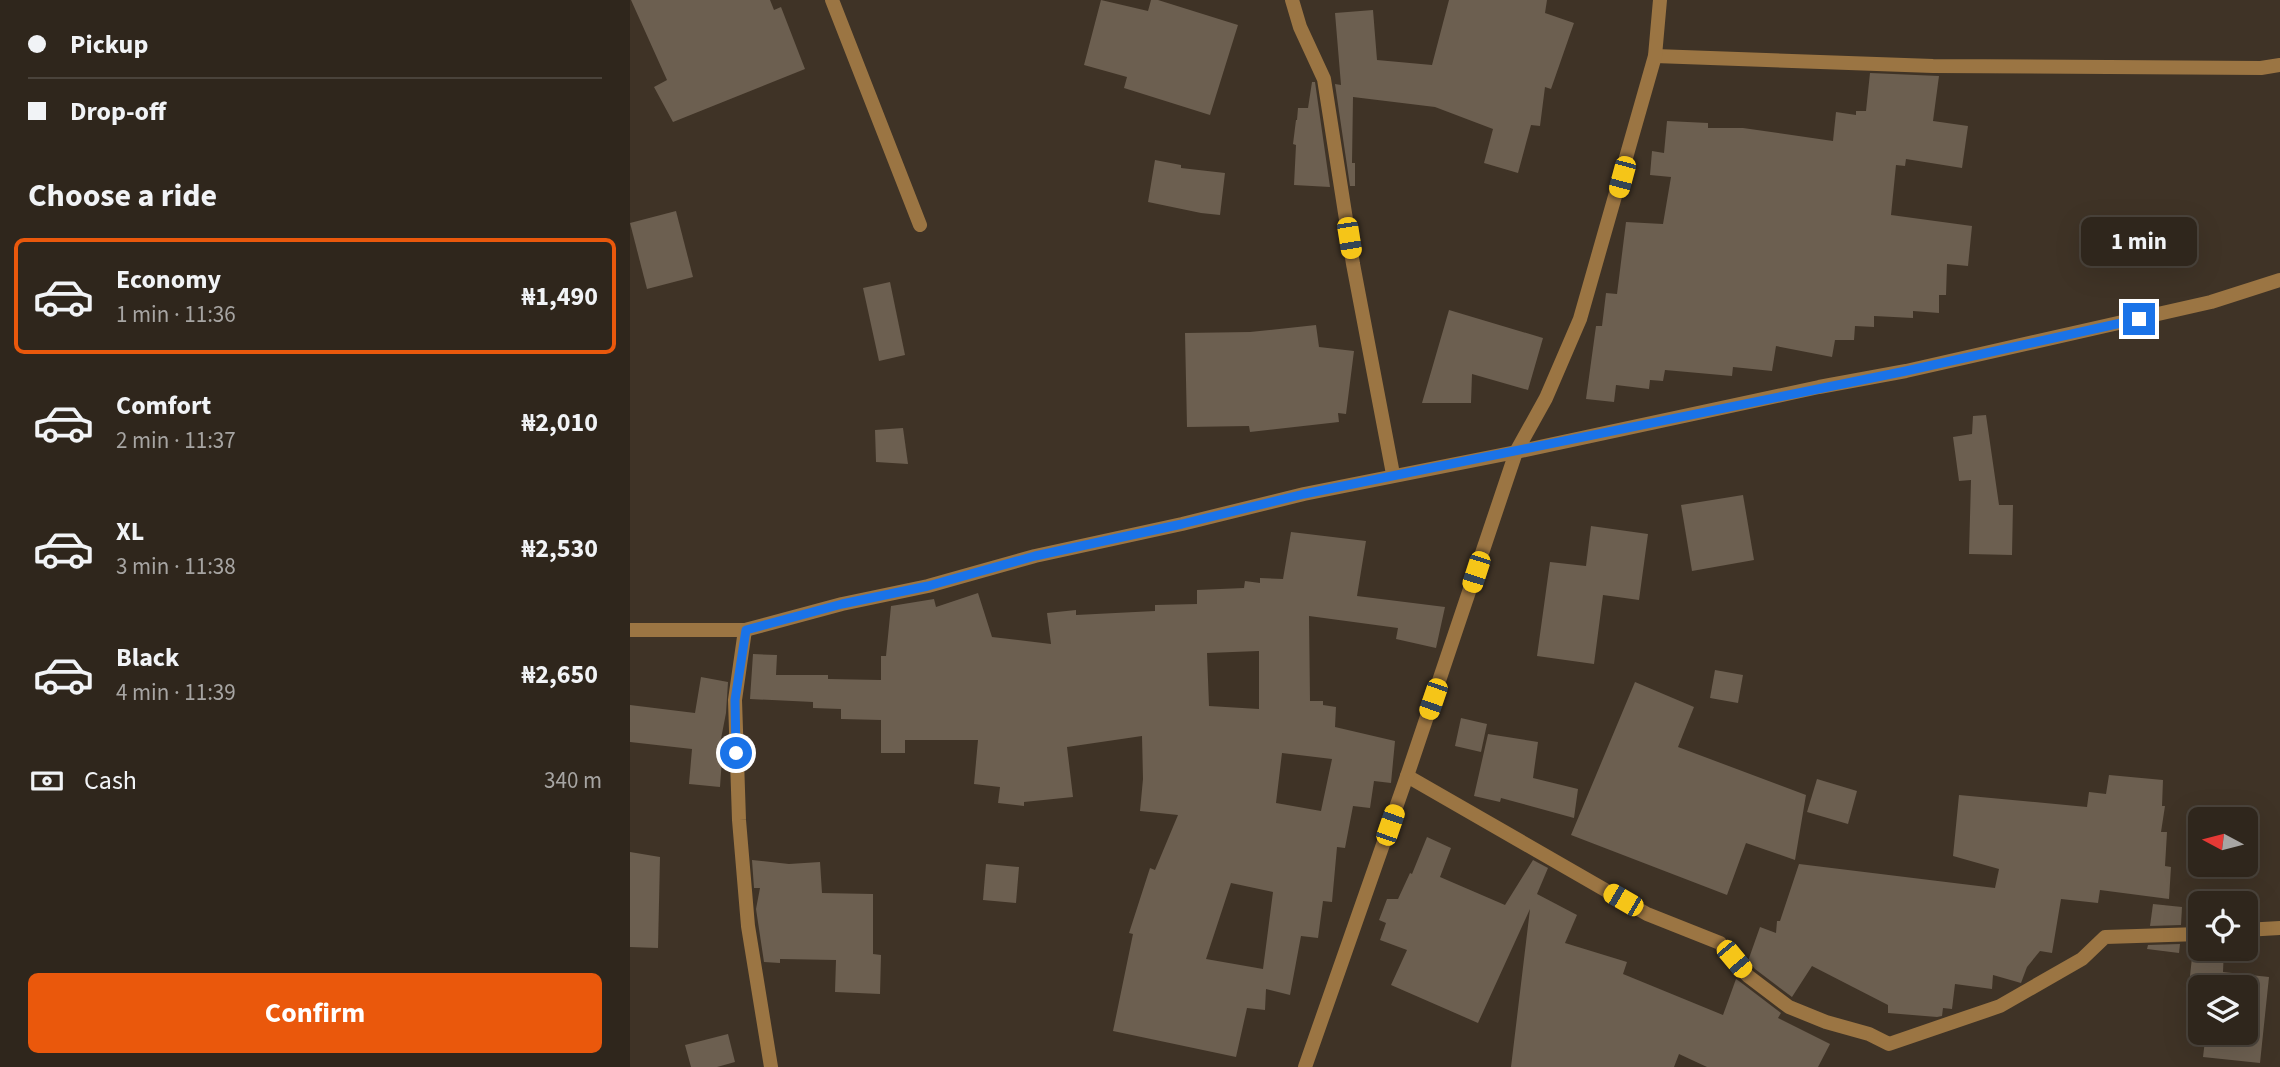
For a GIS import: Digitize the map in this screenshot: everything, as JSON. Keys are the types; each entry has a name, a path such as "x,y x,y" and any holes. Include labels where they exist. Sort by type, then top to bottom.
{"street":[{"path":"832,0 920,225"},
{"path":"1292,0 1300,27 1324,79 1353,264 1393,474"},
{"path":"1305,1067 1516,452 1546,398 1580,320 1655,56 1660,0"},
{"path":"1655,56 2094,68 2261,68 2280,65"},
{"path":"630,630 746,630 842,604 928,586 1035,556 1393,474 1516,452 1906,371 2211,302 2280,280"},
{"path":"746,630 735,700 739,820 748,926 771,1067"},
{"path":"1407,776 1647,914 1720,943 1748,976 1790,1007 1826,1022 1869,1034 1889,1045 2000,1006 2082,960 2105,937 2188,934"},
{"path":"2258,929 2280,928"}],"building":[{"path":"631,0 770,0 774,10 781,7 805,69 673,122 654,87 667,80"},
{"path":"1101,0 1148,11 1151,0 1158,0 1238,25 1210,115 1124,88 1127,77 1084,65"},
{"path":"1449,0 1547,0 1545,13 1574,23 1551,89 1545,87 1540,126 1531,125 1518,173 1484,163 1493,129 1435,107 1353,97 1352,163 1355,163 1355,186 1350,186 1335,84 1341,85 1335,13 1373,10 1377,60 1432,65"},
{"path":"1870,73 1939,76 1933,121 1968,126 1962,168 1906,159 1905,166 1896,165 1891,215 1972,226 1968,266 1947,264 1946,295 1939,295 1939,313 1913,311 1913,318 1874,316 1874,327 1855,326 1854,340 1835,340 1832,357 1776,346 1772,371 1733,367 1732,376 1665,370 1663,381 1650,380 1649,389 1616,385 1614,402 1586,399 1596,326 1602,326 1606,293 1617,294 1626,222 1663,224 1671,177 1650,175 1652,151 1664,153 1667,121 1708,123 1708,128 1743,128 1833,141 1836,112 1856,115 1856,111 1866,111"},
{"path":"1312,82 1315,82 1330,187 1294,185 1296,145 1293,144 1298,108 1308,108"},
{"path":"1155,160 1181,165 1181,168 1225,173 1220,215 1148,202"},
{"path":"676,211 693,277 647,289 630,223"},
{"path":"890,282 905,355 879,361 863,288"},
{"path":"1449,310 1543,338 1528,390 1472,374 1471,403 1422,403"},
{"path":"1316,325 1319,347 1354,351 1346,414 1338,413 1339,422 1250,432 1249,426 1187,427 1185,333 1250,332"},
{"path":"1986,415 1999,505 2013,505 2012,555 1969,554 1971,480 1959,481 1953,437 1972,434 1973,416"},
{"path":"903,428 908,464 876,462 875,430"},
{"path":"1743,495 1754,560 1692,571 1681,505"},
{"path":"1591,526 1648,534 1639,600 1603,595 1594,664 1537,656 1550,562 1586,566"},
{"path":"1291,532 1366,541 1357,596 1445,607 1436,648 1396,639 1398,628 1309,616 1310,701 1323,701 1323,705 1336,707 1335,727 1395,741 1391,783 1374,781 1370,808 1353,806 1345,848 1337,847 1332,902 1323,901 1318,938 1301,936 1290,995 1266,989 1265,1010 1247,1008 1236,1057 1113,1031 1133,934 1129,933 1150,868 1155,870 1178,815 1140,811 1143,779 1142,736 1067,747 1073,797 1024,802 1024,806 998,803 1000,787 974,784 978,740 905,740 905,753 881,753 881,720 841,719 841,709 813,708 813,702 750,699 753,654 777,655 776,675 828,675 828,679 881,680 881,656 886,656 891,606 934,599 936,607 978,593 992,637 1051,644 1047,613 1076,610 1076,615 1155,611 1155,605 1197,604 1197,590 1244,588 1245,581 1260,583 1260,578 1283,579","holes":["1259,651 1259,709 1209,706 1207,653","1282,753 1332,759 1321,811 1276,803","1231,883 1273,892 1263,969 1206,959"]},
{"path":"1715,670 1743,675 1738,703 1710,698"},
{"path":"701,677 728,682 720,744 723,745 720,787 689,784 692,749 630,742 630,705 695,713"},
{"path":"1635,682 1694,707 1678,747 1806,795 1795,860 1746,843 1727,895 1571,835"},
{"path":"1461,718 1487,724 1481,752 1455,746"},
{"path":"1488,734 1538,742 1533,778 1578,789 1574,818 1501,798 1500,802 1474,796"},
{"path":"2109,775 2163,780 2162,806 2165,806 2161,832 2167,832 2165,866 2171,867 2169,899 2100,890 2098,903 2061,899 2052,953 2040,951 2027,967 2021,983 1993,975 1992,989 1955,984 1952,1009 1943,1008 1942,1016 1937,1017 1888,1013 1888,1005 1812,966 1792,997 1748,961 1760,927 1776,933 1777,921 1780,921 1799,864 1995,888 1999,869 1953,856 1959,795 2087,807 2089,792 2106,794"},
{"path":"1817,779 1857,791 1848,824 1807,812"},
{"path":"1427,837 1451,848 1440,877 1505,905 1533,860 1548,868 1537,894 1577,915 1565,943 1627,962 1623,974 1723,1015 1736,979 1781,1013 1778,1018 1830,1044 1818,1067 1707,1067 1679,1054 1674,1067 1511,1067 1530,909 1478,1023 1391,985 1407,950 1380,940 1386,923 1379,920 1387,899 1398,899"},
{"path":"630,852 660,857 658,948 630,947"},
{"path":"752,860 789,864 820,862 822,893 873,894 873,954 881,955 880,994 835,992 836,960 780,959 780,963 764,962 756,909 760,888 754,888"},
{"path":"986,864 1019,867 1016,903 983,900"},
{"path":"2153,904 2182,907 2181,925 2150,926"},
{"path":"2180,944 2179,953 2147,949 2148,945"},
{"path":"2192,961 2223,961 2223,972 2251,975 2190,975"},
{"path":"2258,976 2269,977 2260,1063 2203,1057 2204,1045 2258,1045"},
{"path":"728,1034 735,1062 717,1067 691,1067 685,1045"}],"route":[{"path":"736,753 735,700 746,630 842,604 928,586 1035,556 1393,474 1516,452 1616,429 1906,371 2139,319"}]}
